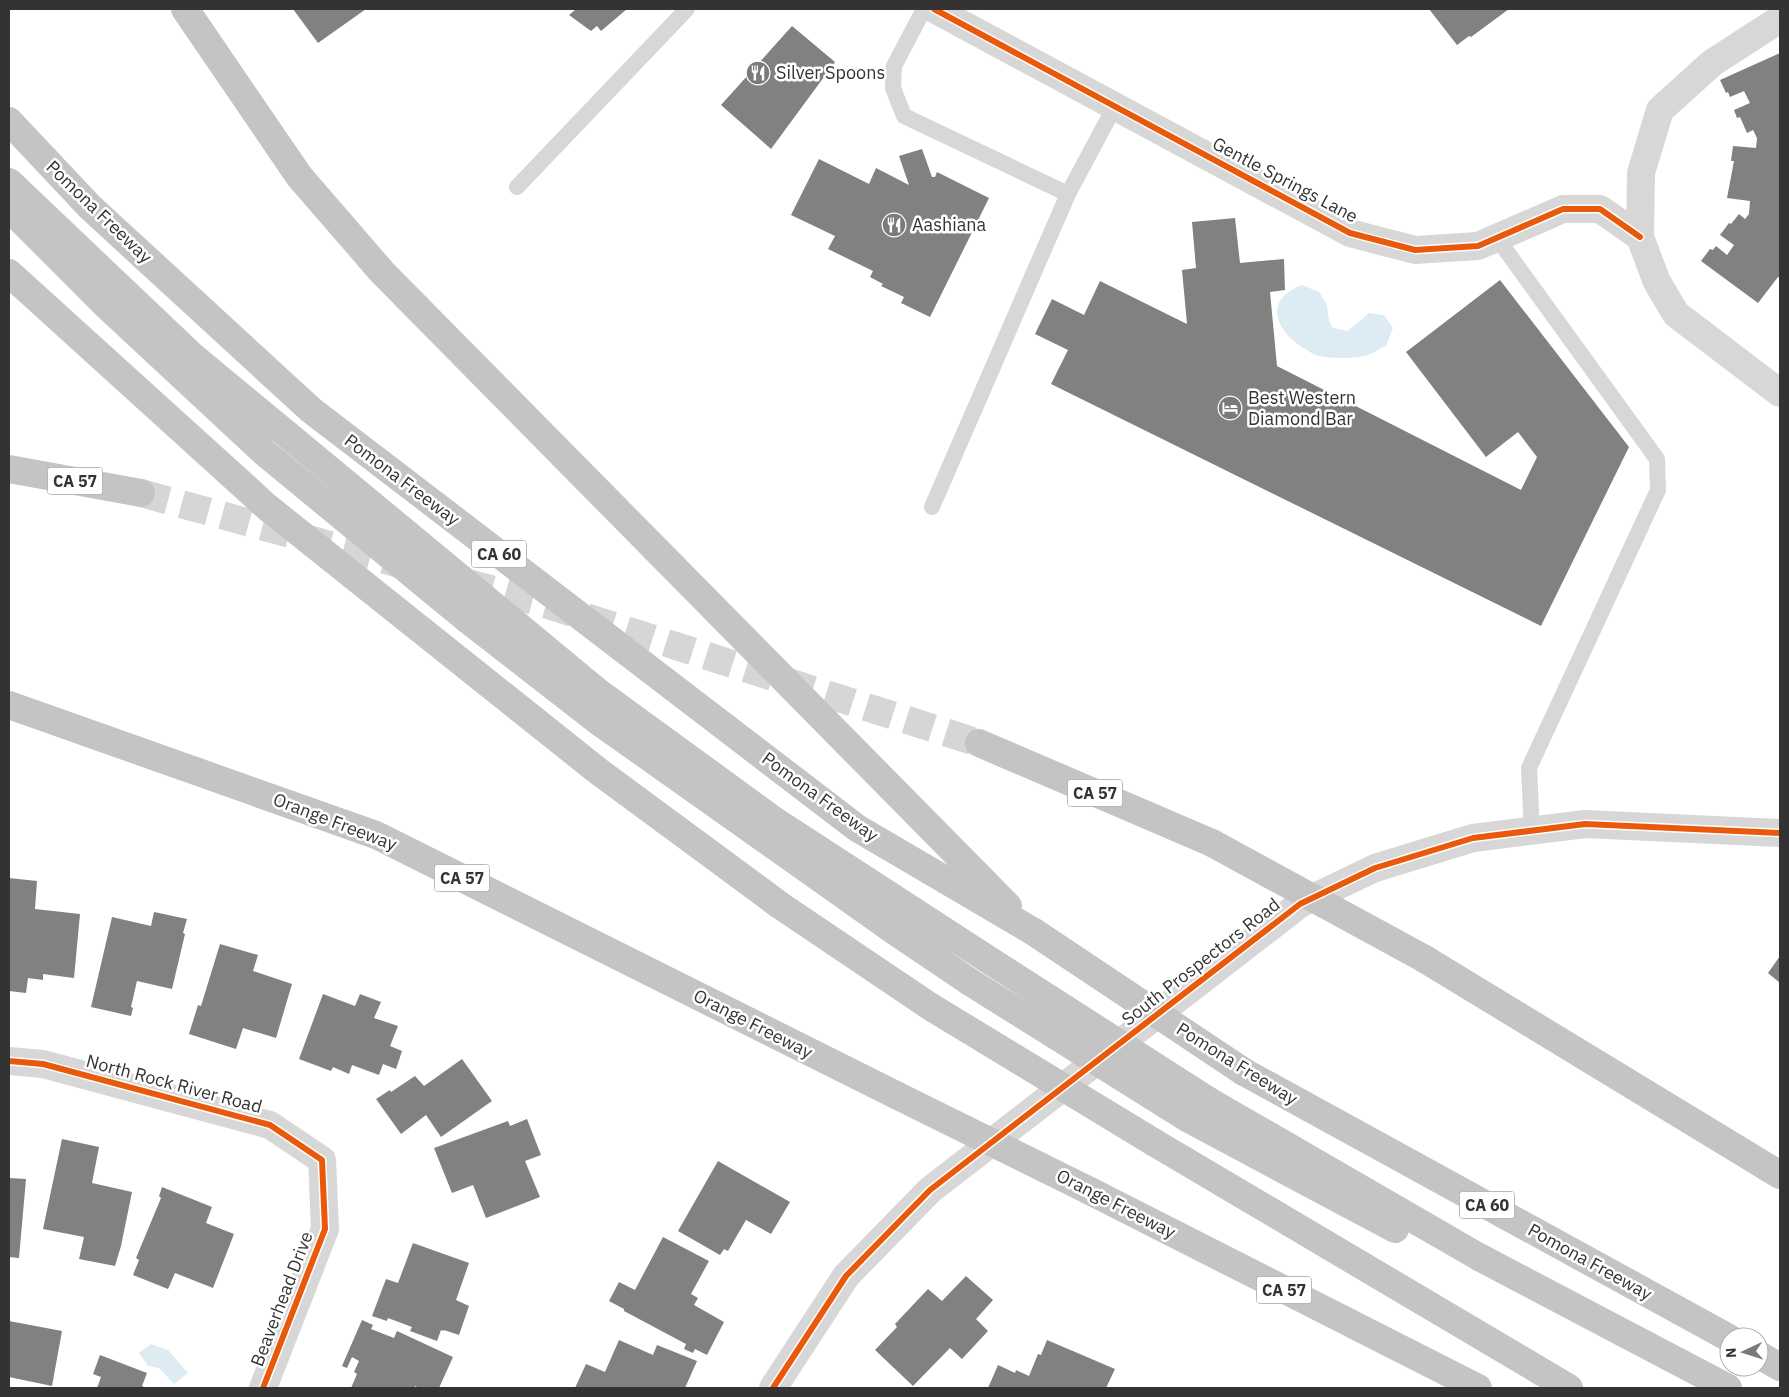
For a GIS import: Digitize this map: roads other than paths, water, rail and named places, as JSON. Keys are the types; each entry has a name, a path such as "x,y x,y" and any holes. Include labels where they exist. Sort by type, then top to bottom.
{"highway":[{"path":"185,9 299,176 382,272 1034,932"},
{"name":"Pomona Freeway","path":"9,121 90,207 311,410 857,828 1034,932 1244,1072 1719,1333"},
{"path":"9,182 191,355 598,692 775,820 992,962 1209,1100 1479,1257 1728,1388"},
{"path":"9,208 107,306 265,452 468,620 598,720 896,932 970,982 1187,1118 1692,1388"},
{"path":"9,272 266,507 598,771 782,906 931,1007 1155,1143 1569,1388"},
{"name":"CA 57","path":"9,470 142,493"},
{"name":"Orange Freeway","path":"9,705 376,835 1090,1191 1478,1388"},
{"name":"CA 57","path":"979,743 1212,843 1422,958 1780,1175"},
{"path":"1769,1361 1780,1367"}],"street":[{"name":"Gentle Springs Lane","path":"934,9 1350,233 1415,250 1478,246 1563,209 1600,209 1640,237"},
{"path":"1780,20 1712,63 1660,110 1641,173 1640,237 1656,282 1676,314 1780,393"},
{"name":"South Prospectors Road","path":"773,1388 846,1276 930,1190 1300,904 1375,868 1473,838 1585,824 1780,833"},
{"name":"North Rock River Road","path":"9,1061 42,1064 270,1125 322,1160"},
{"name":"Beaverhead Drive","path":"263,1388 325,1229 322,1160"}],"lane":[{"path":"517,187 687,9"},
{"path":"924,9 894,66 893,88 904,116 1068,194"},
{"path":"932,507 1068,194 1116,106"},
{"path":"1497,238 1658,459 1658,490 1529,768 1532,831"}],"tunnel":[{"path":"141,493 548,605 979,743"}],"place":[{"name":"Silver Spoons","path":"758,73"},
{"name":"Aashiana","path":"894,225"},
{"name":"Best Western Diamond Bar","path":"1230,408"}]}
